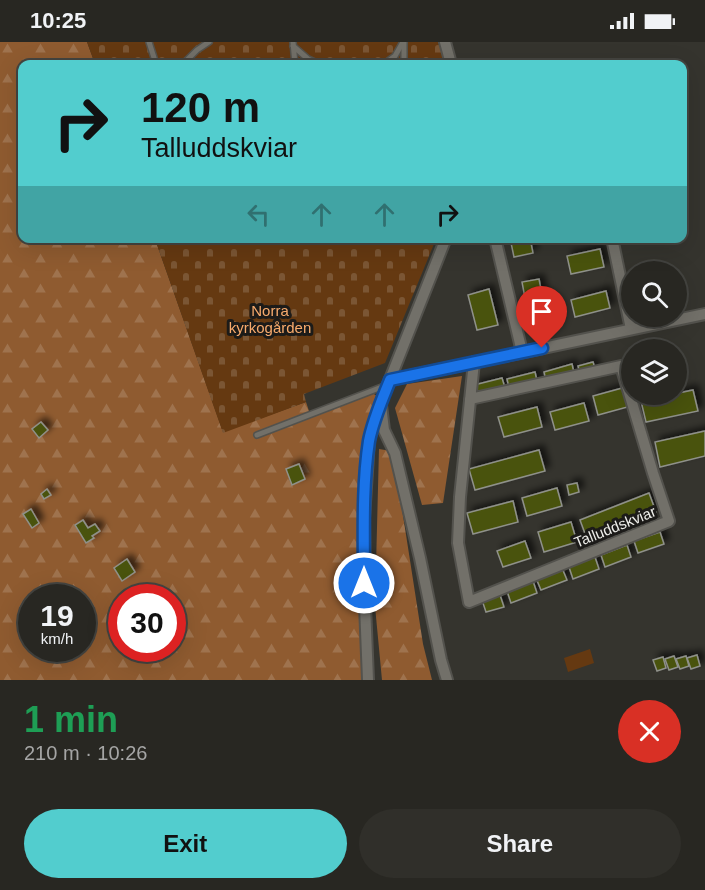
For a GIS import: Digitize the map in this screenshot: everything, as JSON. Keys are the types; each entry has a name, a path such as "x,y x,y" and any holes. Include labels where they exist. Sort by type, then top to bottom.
{"street":[{"path":"445,42 450,60"},
{"path":"368,680 364,518 369,440 381,402 444,243"},
{"path":"496,243 522,352"},
{"path":"613,243 631,329"},
{"path":"389,382 705,314"},
{"name":"Talluddskviar","path":"470,399 621,366 669,521 468,602 458,543 460,497 470,399 474,362"},
{"path":"381,402 384,430 395,453 447,680"}],"lane":[{"path":"150,42 155,60"},
{"path":"187,60 209,42"},
{"path":"390,60 404,42"},
{"path":"404,42 404,60"},
{"path":"293,44 295,60"},
{"path":"293,44 310,60"},
{"path":"257,435 389,382"}],"green space":[{"path":"0,42 87,42 94,60 18,60 18,243 156,243 223,432 306,402 311,417 369,391 377,396 366,427 361,612 364,680 0,680"},
{"path":"87,42 439,42 443,60 94,60"},
{"name":"Norra kyrkogården","path":"157,243 434,243 385,363 304,394 306,402 223,433"},
{"path":"462,376 443,503 422,505 395,408 407,384"},
{"path":"379,449 391,451 395,464 423,644 432,680 382,680 375,606"},
{"path":"590,649 594,663 568,672 564,658"}],"building":[{"path":"511,243 531,243 533,253 514,257"},
{"path":"600,249 604,267 571,274 567,256"},
{"path":"539,279 545,311 528,314 522,282"},
{"path":"489,289 498,325 477,330 468,295"},
{"path":"606,291 610,308 575,317 571,300"},
{"path":"593,362 596,372 581,376 578,366"},
{"path":"572,364 575,377 547,385 544,372"},
{"path":"535,372 538,385 510,392 507,379"},
{"path":"502,378 506,391 478,398 474,385"},
{"path":"621,388 621,405 631,406 598,415 593,396"},
{"path":"693,390 698,411 646,422 642,405 687,405 687,391"},
{"path":"584,403 589,421 555,430 550,412"},
{"path":"537,407 542,427 504,437 498,417"},
{"path":"41,422 48,430 39,438 32,429"},
{"path":"705,431 705,456 660,467 655,442"},
{"path":"539,450 545,471 475,490 469,469"},
{"path":"299,464 305,479 292,485 286,469"},
{"path":"577,483 579,492 569,495 567,485"},
{"path":"557,488 562,506 527,516 522,498"},
{"path":"47,489 51,495 44,499 41,494"},
{"path":"649,493 656,512 587,539 580,520"},
{"path":"513,501 518,522 473,534 467,513"},
{"path":"31,509 39,523 32,528 23,514"},
{"path":"83,520 88,528 95,524 100,531 86,543 75,525"},
{"path":"571,522 577,542 544,552 538,532"},
{"path":"660,532 664,544 638,553 634,541"},
{"path":"525,541 531,558 503,567 497,551"},
{"path":"627,545 631,557 605,567 601,555"},
{"path":"595,557 599,569 573,579 569,567"},
{"path":"127,559 135,572 122,581 114,568"},
{"path":"562,568 567,580 541,590 536,578"},
{"path":"533,581 537,593 511,603 507,591"},
{"path":"500,595 504,607 486,612 482,600"},
{"path":"697,655 700,666 691,669 687,658"},
{"path":"674,656 678,667 669,670 665,659"},
{"path":"686,656 689,666 680,669 676,659"},
{"path":"663,657 666,668 657,671 653,660"}],"route":[{"path":"364,583 364,518 369,440 390,380 542,348"}]}
